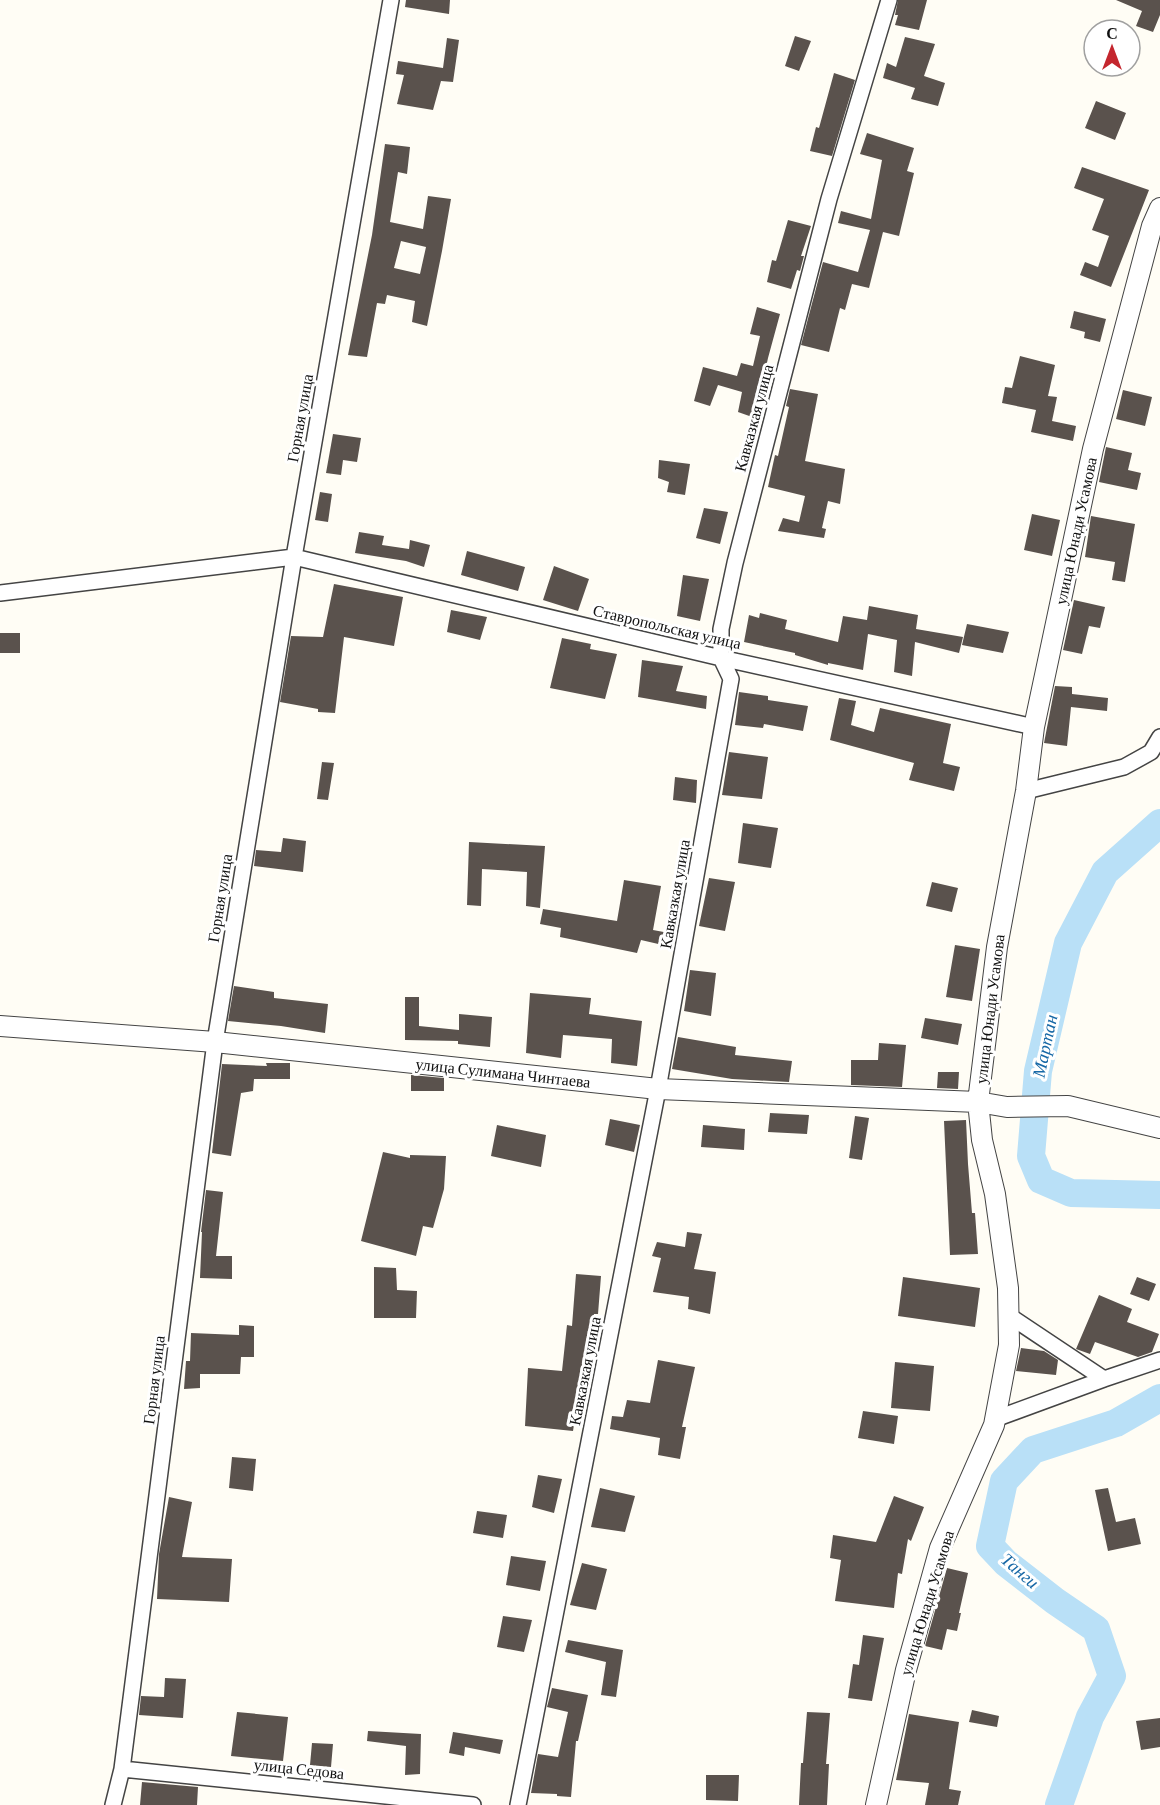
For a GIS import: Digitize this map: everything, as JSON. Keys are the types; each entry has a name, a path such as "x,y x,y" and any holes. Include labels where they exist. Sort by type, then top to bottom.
{"street":[{"name":"Горная улица","path":"113,1805 122,1769 215,1042 294,557 392,0"},
{"name":"Кавказкая улица","path":"518,1805 658,1089 731,679 721,658 720,629 735,562 829,199 889,0"},
{"name":"улица Юнади Усамова","path":"876,1805 906,1670 940,1548 995,1419 1009,1345 1008,1288 995,1194 982,1140 978,1102 997,947 1026,791 1034,727 1093,449 1152,226 1160,208"},
{"path":"0,593 294,557"},
{"name":"Ставропольская улица","path":"294,557 721,658 1034,727"},
{"path":"1026,791 1124,767 1151,752 1160,737"},
{"name":"улица Сулимана Чинтаева","path":"0,1026 215,1042 658,1089 978,1102 1008,1107 1068,1106 1160,1128"},
{"path":"1008,1315 1104,1379"},
{"path":"995,1419 1160,1360"},
{"name":"улица Седова","path":"122,1769 473,1805"}],"building":[{"path":"406,0 450,0 449,14 405,7"},
{"path":"898,0 927,0 919,30 895,25"},
{"path":"1116,0 1160,0 1160,15 1153,32 1142,28 1142,18 1139,18 1142,11"},
{"path":"795,36 811,41 799,71 785,66"},
{"path":"905,37 935,44 924,76 945,83 938,106 911,99 915,88 883,78 887,63 896,67"},
{"path":"447,38 459,40 453,82 441,81 433,110 397,104 404,75 396,74 398,61 443,68"},
{"path":"834,73 855,80 832,156 810,151 816,127 819,128"},
{"path":"1096,101 1126,113 1115,140 1085,128"},
{"path":"867,133 914,148 907,171 914,173 899,236 883,232 869,288 852,284 845,310 840,308 829,352 801,345 823,262 858,272 870,230 838,223 841,211 871,219 882,160 860,154"},
{"path":"385,144 410,147 407,174 398,172 390,222 423,229 428,196 451,199 427,326 412,322 415,301 387,295 385,304 377,303 367,357 348,355 372,235","holes":["401,241 426,247 420,274 394,268"]},
{"path":"1082,167 1149,190 1111,287 1080,275 1085,262 1098,267 1109,236 1092,230 1104,199 1074,188"},
{"path":"788,220 811,226 801,256 804,256 800,271 797,270 791,289 767,282 772,260 776,261"},
{"path":"757,307 780,314 755,418 738,412 742,392 718,385 710,406 694,401 703,367 737,376 741,363 753,366 760,336 750,334"},
{"path":"1074,311 1106,319 1100,342 1084,338 1085,332 1070,328"},
{"path":"1020,356 1055,365 1048,396 1057,397 1052,421 1076,426 1073,441 1031,432 1036,410 1002,403 1005,387 1012,388"},
{"path":"790,389 818,394 805,461 845,469 840,504 828,501 822,528 826,529 824,538 778,531 783,518 799,522 805,496 768,487 775,455 778,456 789,407 786,406"},
{"path":"1123,390 1152,397 1145,426 1116,419"},
{"path":"333,434 361,438 357,462 343,460 341,475 326,473"},
{"path":"1106,447 1132,453 1128,470 1141,473 1137,490 1099,482"},
{"path":"659,460 690,464 685,495 667,492 669,482 658,478"},
{"path":"320,492 332,494 328,522 315,520"},
{"path":"704,508 728,512 720,544 696,538"},
{"path":"1032,514 1060,520 1052,556 1024,550"},
{"path":"1091,516 1135,524 1125,582 1112,580 1115,562 1085,557"},
{"path":"359,532 384,536 382,545 409,549 410,540 430,545 424,567 406,561 355,553"},
{"path":"467,551 525,567 518,591 461,575"},
{"path":"554,566 589,579 578,611 543,600"},
{"path":"683,575 709,579 700,621 677,616"},
{"path":"334,584 403,597 394,646 344,637 335,713 318,712 318,709 280,702 291,636 323,637"},
{"path":"1074,600 1105,607 1100,628 1089,626 1082,654 1063,650"},
{"path":"869,606 918,615 916,629 963,637 959,653 915,642 912,676 894,672 897,640 868,634 863,670 828,663 828,665 795,655 795,653 744,642 749,615 759,618 760,613 787,620 785,629 838,642 843,616 867,620"},
{"path":"451,610 487,617 480,640 447,632"},
{"path":"967,624 1009,632 1003,653 962,645"},
{"path":"0,633 20,633 20,653 0,653"},
{"path":"562,638 591,644 590,649 617,654 605,699 550,688"},
{"path":"642,660 683,666 676,691 707,696 706,709 638,697"},
{"path":"1055,686 1072,687 1072,694 1108,698 1107,711 1071,707 1067,746 1044,743"},
{"path":"739,692 768,696 768,700 808,706 803,731 764,724 763,728 735,725"},
{"path":"839,698 856,701 851,725 874,732 880,708 951,724 943,763 960,767 954,791 909,780 914,763 830,740"},
{"path":"729,752 768,757 762,799 722,795"},
{"path":"322,762 334,763 328,800 317,799"},
{"path":"675,777 697,780 696,803 673,800"},
{"path":"743,823 778,828 771,868 738,863"},
{"path":"283,838 306,841 303,872 254,866 256,850 281,852"},
{"path":"469,842 545,846 540,908 526,906 527,872 482,869 481,906 467,905"},
{"path":"709,878 735,882 725,931 699,926"},
{"path":"624,880 661,886 653,930 669,933 667,946 641,940 637,953 560,937 561,928 540,924 543,909 617,921"},
{"path":"932,882 958,888 952,912 926,906"},
{"path":"955,945 980,949 972,1001 946,997"},
{"path":"690,970 716,973 711,1016 684,1011"},
{"path":"234,986 274,992 274,998 328,1004 325,1033 228,1021"},
{"path":"530,993 591,998 589,1014 642,1021 637,1066 611,1063 612,1039 563,1035 561,1058 526,1053"},
{"path":"405,997 419,997 419,1026 459,1030 459,1014 492,1017 490,1047 458,1044 458,1041 405,1040"},
{"path":"925,1018 962,1024 958,1045 921,1038"},
{"path":"678,1037 736,1047 735,1055 792,1061 789,1082 732,1079 672,1069"},
{"path":"879,1043 906,1045 902,1087 851,1085 851,1060 878,1060"},
{"path":"266,1063 290,1063 290,1079 254,1079 253,1091 241,1093 231,1156 212,1153 222,1064 267,1066"},
{"path":"938,1072 959,1072 958,1089 937,1088"},
{"path":"411,1075 444,1078 444,1091 411,1091"},
{"path":"770,1113 809,1115 807,1134 768,1132"},
{"path":"855,1116 869,1118 862,1160 849,1158"},
{"path":"610,1119 640,1125 634,1152 605,1145"},
{"path":"966,1120 972,1213 975,1213 978,1254 950,1255 944,1121"},
{"path":"497,1125 546,1135 541,1167 491,1156"},
{"path":"703,1125 745,1129 744,1150 701,1147"},
{"path":"383,1152 410,1158 410,1155 446,1156 444,1189 433,1228 423,1226 416,1256 361,1241"},
{"path":"206,1190 223,1192 216,1256 232,1256 232,1279 200,1278 201,1232"},
{"path":"687,1232 702,1234 694,1269 716,1272 710,1314 688,1309 689,1297 653,1292 661,1258 652,1256 657,1242 685,1247"},
{"path":"374,1267 396,1268 397,1290 417,1291 416,1318 374,1318"},
{"path":"576,1274 601,1276 598,1314 594,1314 588,1371 584,1371 583,1394 579,1394 573,1431 525,1426 528,1368 562,1371 567,1325 572,1326"},
{"path":"903,1277 980,1288 975,1327 898,1316"},
{"path":"1137,1277 1156,1284 1149,1301 1130,1294"},
{"path":"1099,1295 1132,1309 1127,1322 1159,1334 1152,1352 1138,1357 1095,1342 1090,1354 1076,1349"},
{"path":"239,1325 254,1326 254,1357 241,1357 240,1374 200,1374 200,1388 184,1389 186,1361 190,1361 191,1333 239,1335"},
{"path":"1021,1348 1044,1351 1058,1360 1056,1375 1016,1371"},
{"path":"658,1360 695,1367 682,1427 686,1427 680,1459 658,1455 660,1438 610,1429 612,1416 623,1417 627,1400 650,1403"},
{"path":"895,1362 934,1366 930,1411 891,1408"},
{"path":"863,1411 898,1416 894,1444 858,1438"},
{"path":"232,1457 256,1459 253,1491 229,1488"},
{"path":"538,1475 562,1479 554,1513 532,1507"},
{"path":"600,1488 635,1496 625,1532 591,1527"},
{"path":"1108,1488 1116,1522 1135,1518 1141,1544 1108,1551 1095,1490"},
{"path":"894,1496 924,1507 911,1541 908,1539 902,1574 898,1573 894,1608 835,1601 841,1560 830,1558 833,1535 876,1542"},
{"path":"169,1497 192,1502 182,1557 232,1559 229,1602 157,1599 159,1554"},
{"path":"477,1511 507,1515 503,1538 473,1533"},
{"path":"511,1556 546,1561 540,1591 506,1585"},
{"path":"582,1563 607,1569 596,1610 570,1605"},
{"path":"947,1568 968,1573 957,1631 947,1629 942,1650 925,1646"},
{"path":"503,1616 532,1620 524,1652 497,1647"},
{"path":"863,1635 884,1638 872,1701 848,1698 853,1664 859,1665"},
{"path":"568,1640 623,1650 616,1697 601,1695 606,1662 565,1652"},
{"path":"165,1678 186,1679 183,1718 139,1715 141,1696 164,1697"},
{"path":"552,1688 588,1695 578,1741 576,1741 571,1797 531,1793 538,1754 558,1757 568,1712 547,1707"},
{"path":"972,1710 999,1716 997,1727 969,1722"},
{"path":"237,1712 288,1717 283,1761 231,1756"},
{"path":"807,1712 830,1713 826,1764 829,1764 827,1805 799,1805"},
{"path":"909,1714 959,1722 949,1789 961,1791 958,1805 925,1805 929,1783 896,1780"},
{"path":"1160,1718 1160,1747 1141,1750 1136,1721"},
{"path":"368,1731 421,1734 420,1774 405,1775 406,1746 367,1741"},
{"path":"453,1732 503,1740 500,1754 465,1747 464,1756 449,1753"},
{"path":"312,1743 333,1744 331,1767 310,1765"},
{"path":"706,1775 739,1775 738,1801 706,1800"},
{"path":"142,1782 198,1787 197,1805 140,1805"}],"waterway":[{"name":"Мартан","path":"1160,823 1105,872 1068,943 1038,1071 1031,1156 1041,1180 1071,1193 1160,1195"},
{"name":"Танги","path":"1059,1805 1090,1717 1112,1676 1096,1629 1006,1563 990,1546 1004,1481 1033,1450 1116,1423 1160,1398"}]}
